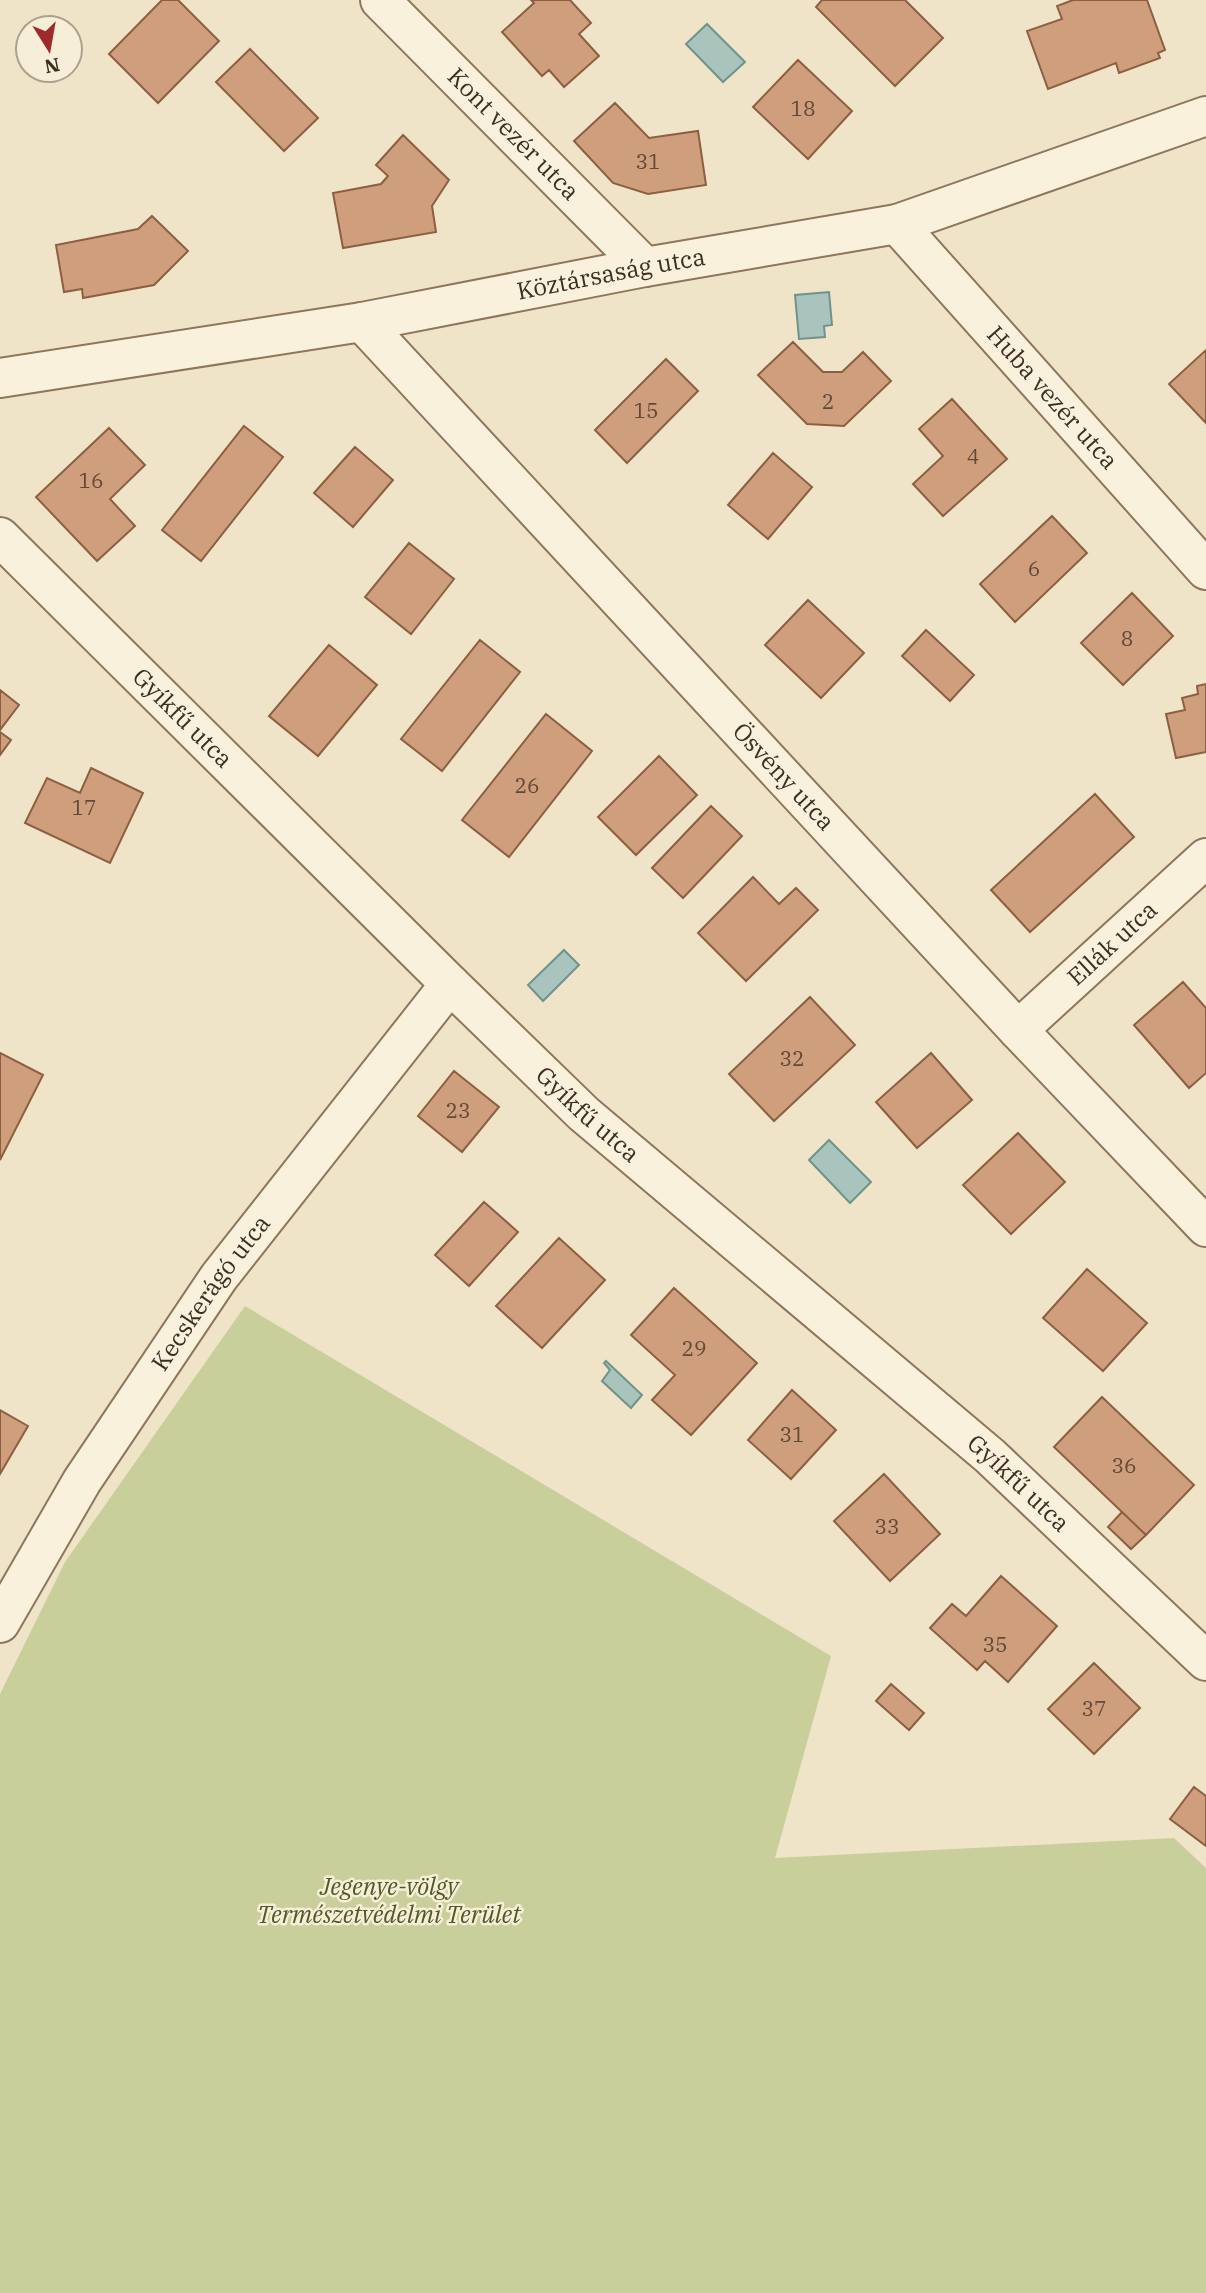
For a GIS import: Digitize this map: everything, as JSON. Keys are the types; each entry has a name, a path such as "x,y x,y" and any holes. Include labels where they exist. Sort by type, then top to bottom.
{"street":[{"name":"Kont vezér utca","path":"380,0 645,267"},
{"name":"Köztársaság utca","path":"0,378 362,322 645,267 897,224 1206,116"},
{"name":"Huba vezér utca","path":"897,224 1206,570"},
{"name":"Ösvény utca","path":"362,322 1018,1030 1206,1227"},
{"name":"Gyíkfű utca","path":"0,537 584,1114 990,1456 1206,1661"},
{"name":"Ellák utca","path":"1018,1030 1206,858"},
{"name":"Kecskerágó utca","path":"0,1623 82,1481 219,1277 450,984"}],"green space":[{"name":"Jegenye-völgy Természetvédelmi Terület","path":"245,1306 831,1656 775,1858 1174,1838 1206,1868 1206,2293 0,2293 0,1694 65,1562"}],"water":[{"path":"707,24 745,62 723,82 686,44"},
{"path":"829,292 832,325 824,326 825,337 799,339 795,295"},
{"path":"564,950 579,965 543,1001 528,985"},
{"path":"829,1140 871,1182 850,1203 809,1160"},
{"path":"606,1361 642,1395 631,1408 602,1381 610,1370 604,1363"}],"building":[{"path":"162,0 178,0 219,41 158,103 109,54"},
{"path":"531,0 570,0 591,23 579,34 599,56 564,87 549,70 542,76 502,32 534,3"},
{"path":"822,0 905,0 943,38 895,86 816,7"},
{"path":"1073,0 1147,0 1165,50 1158,53 1160,58 1119,73 1116,63 1048,89 1027,31 1062,19 1057,6"},
{"path":"250,49 318,118 284,151 216,82"},
{"path":"798,60 852,111 808,159 753,107"},
{"path":"615,103 649,138 698,131 706,185 648,194 613,183 574,141"},
{"path":"403,135 449,180 432,206 436,232 343,248 333,193 381,184 388,176 376,165"},
{"path":"152,216 188,251 154,285 83,298 82,289 64,292 56,245 138,229"},
{"path":"793,342 823,372 842,372 863,352 891,381 844,426 807,424 758,375"},
{"path":"1206,350 1206,423 1169,384"},
{"path":"666,359 698,391 627,463 595,430"},
{"path":"952,399 1007,459 943,516 913,484 943,456 919,429"},
{"path":"244,426 283,457 201,561 162,530"},
{"path":"109,428 145,465 110,499 135,526 97,561 36,497"},
{"path":"355,447 393,480 353,527 314,493"},
{"path":"773,453 812,487 768,539 728,505"},
{"path":"1052,516 1087,553 1015,622 980,584"},
{"path":"409,543 454,579 411,634 365,597"},
{"path":"1132,593 1173,636 1123,685 1081,643"},
{"path":"808,600 864,653 821,698 765,645"},
{"path":"926,630 974,675 950,701 902,656"},
{"path":"480,640 520,672 442,771 401,739"},
{"path":"329,645 377,685 318,756 269,716"},
{"path":"1206,684 1206,752 1176,758 1166,714 1185,710 1182,698 1198,694 1197,686"},
{"path":"0,690 19,705 0,730"},
{"path":"546,714 592,751 509,857 462,820"},
{"path":"0,732 11,740 0,755"},
{"path":"659,756 697,795 636,855 598,817"},
{"path":"91,768 143,793 110,863 25,823 47,778 80,793"},
{"path":"1095,794 1134,837 1030,932 991,890"},
{"path":"711,806 742,836 683,898 652,868"},
{"path":"753,877 779,904 796,888 818,910 746,981 698,933"},
{"path":"1183,982 1206,1008 1206,1073 1189,1088 1134,1025"},
{"path":"810,997 855,1045 774,1121 729,1074"},
{"path":"0,1053 43,1075 0,1160"},
{"path":"931,1053 972,1100 917,1148 876,1102"},
{"path":"454,1071 499,1107 462,1152 418,1116"},
{"path":"1018,1133 1065,1182 1011,1234 963,1185"},
{"path":"484,1202 518,1232 469,1286 435,1255"},
{"path":"559,1238 605,1280 542,1348 496,1306"},
{"path":"1087,1269 1147,1323 1103,1371 1043,1318"},
{"path":"674,1288 757,1363 691,1435 652,1400 675,1375 631,1335"},
{"path":"792,1390 836,1430 791,1479 748,1440"},
{"path":"1102,1397 1194,1485 1146,1535 1054,1447"},
{"path":"0,1410 28,1426 0,1474"},
{"path":"884,1474 940,1534 890,1581 834,1521"},
{"path":"1122,1512 1146,1535 1131,1549 1108,1527"},
{"path":"1001,1576 1057,1626 1008,1682 985,1661 977,1670 930,1628 952,1604 966,1616"},
{"path":"1094,1663 1140,1708 1094,1754 1048,1709"},
{"path":"891,1684 924,1713 909,1730 876,1701"},
{"path":"1194,1787 1206,1796 1206,1846 1170,1819"}]}
